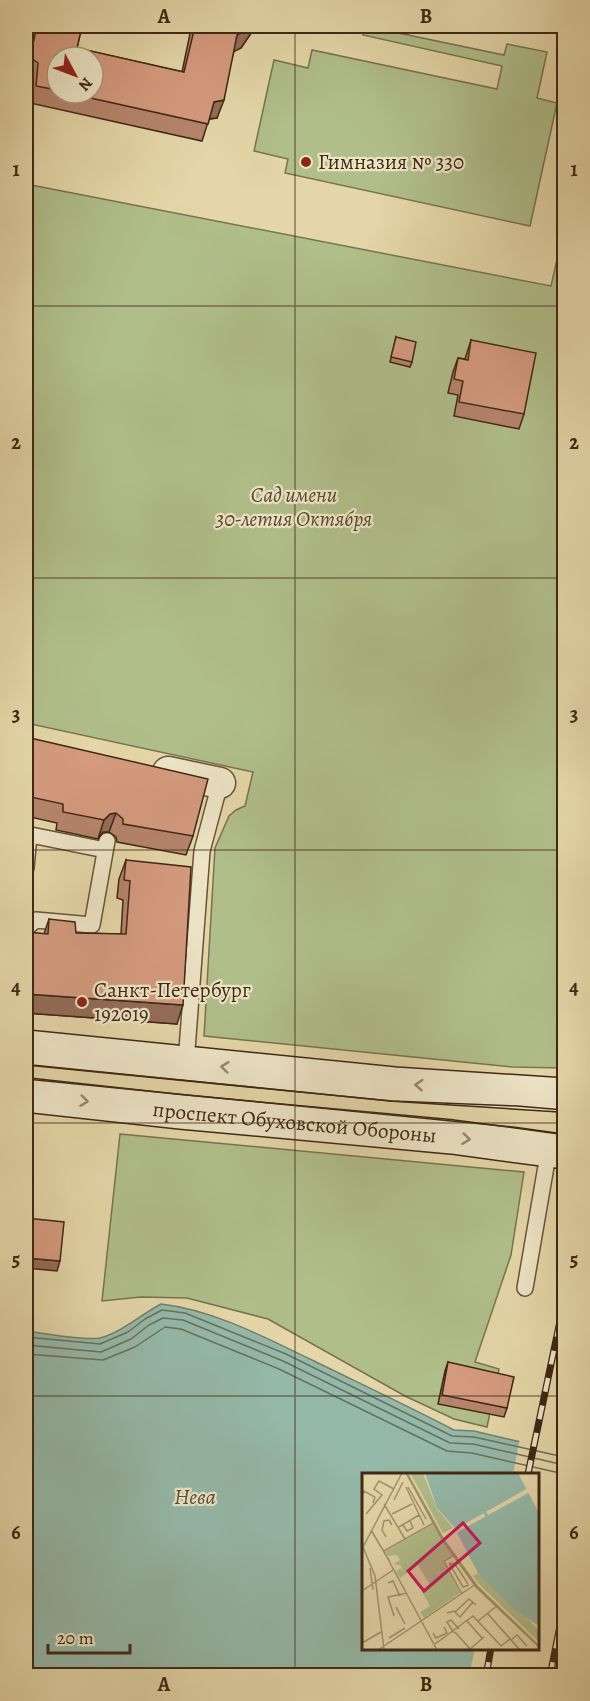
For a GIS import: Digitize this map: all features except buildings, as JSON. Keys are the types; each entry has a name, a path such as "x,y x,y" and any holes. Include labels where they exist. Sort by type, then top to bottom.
{"main road":[{"path":"26,1047 394,1084 564,1095"},
{"name":"проспект Обуховской Обороны","path":"26,1095 452,1137 557,1150"}],"street":[{"path":"144,767 220,783"}],"lane":[{"path":"186,1063 202,851 220,783"},
{"path":"26,868 27,834 106,845 92,925 36,920 26,928"},
{"path":"525,1288 557,1150"}],"green space":[{"path":"365,26 504,55 507,44 547,52 537,98 557,103 530,226 285,173 288,159 254,151 274,60 308,68 312,50 497,89 502,66 363,35"},
{"name":"Сад имени 30-летия Октября","path":"26,184 551,286 564,229 564,1068 512,1067 204,1036 215,848 229,816 245,806 253,772 26,723"},
{"path":"120,1134 524,1172 511,1255 475,1362 499,1369 487,1427 454,1419 405,1396 268,1319 187,1298 141,1297 102,1301"}],"water":[{"name":"Нева","path":"161,1304 201,1312 258,1334 454,1430 474,1431 564,1452 564,1675 26,1676 26,1331 93,1339 108,1336"}],"pier":[{"path":"520,1438 564,1449 564,1675 469,1675 475,1650 539,1650 539,1473 513,1473"}],"tram line":[{"path":"26,1065 392,1101 564,1110"},
{"path":"26,1079 564,1134"}],"railway":[{"path":"528,1473 564,1302"},
{"path":"550,1676 564,1606"},
{"path":"486,1676 491,1650"}],"place":[{"name":"Гимназия № 330","path":"306,162"},
{"name":"Санкт-Петербург 192019","path":"82,1002"}]}
